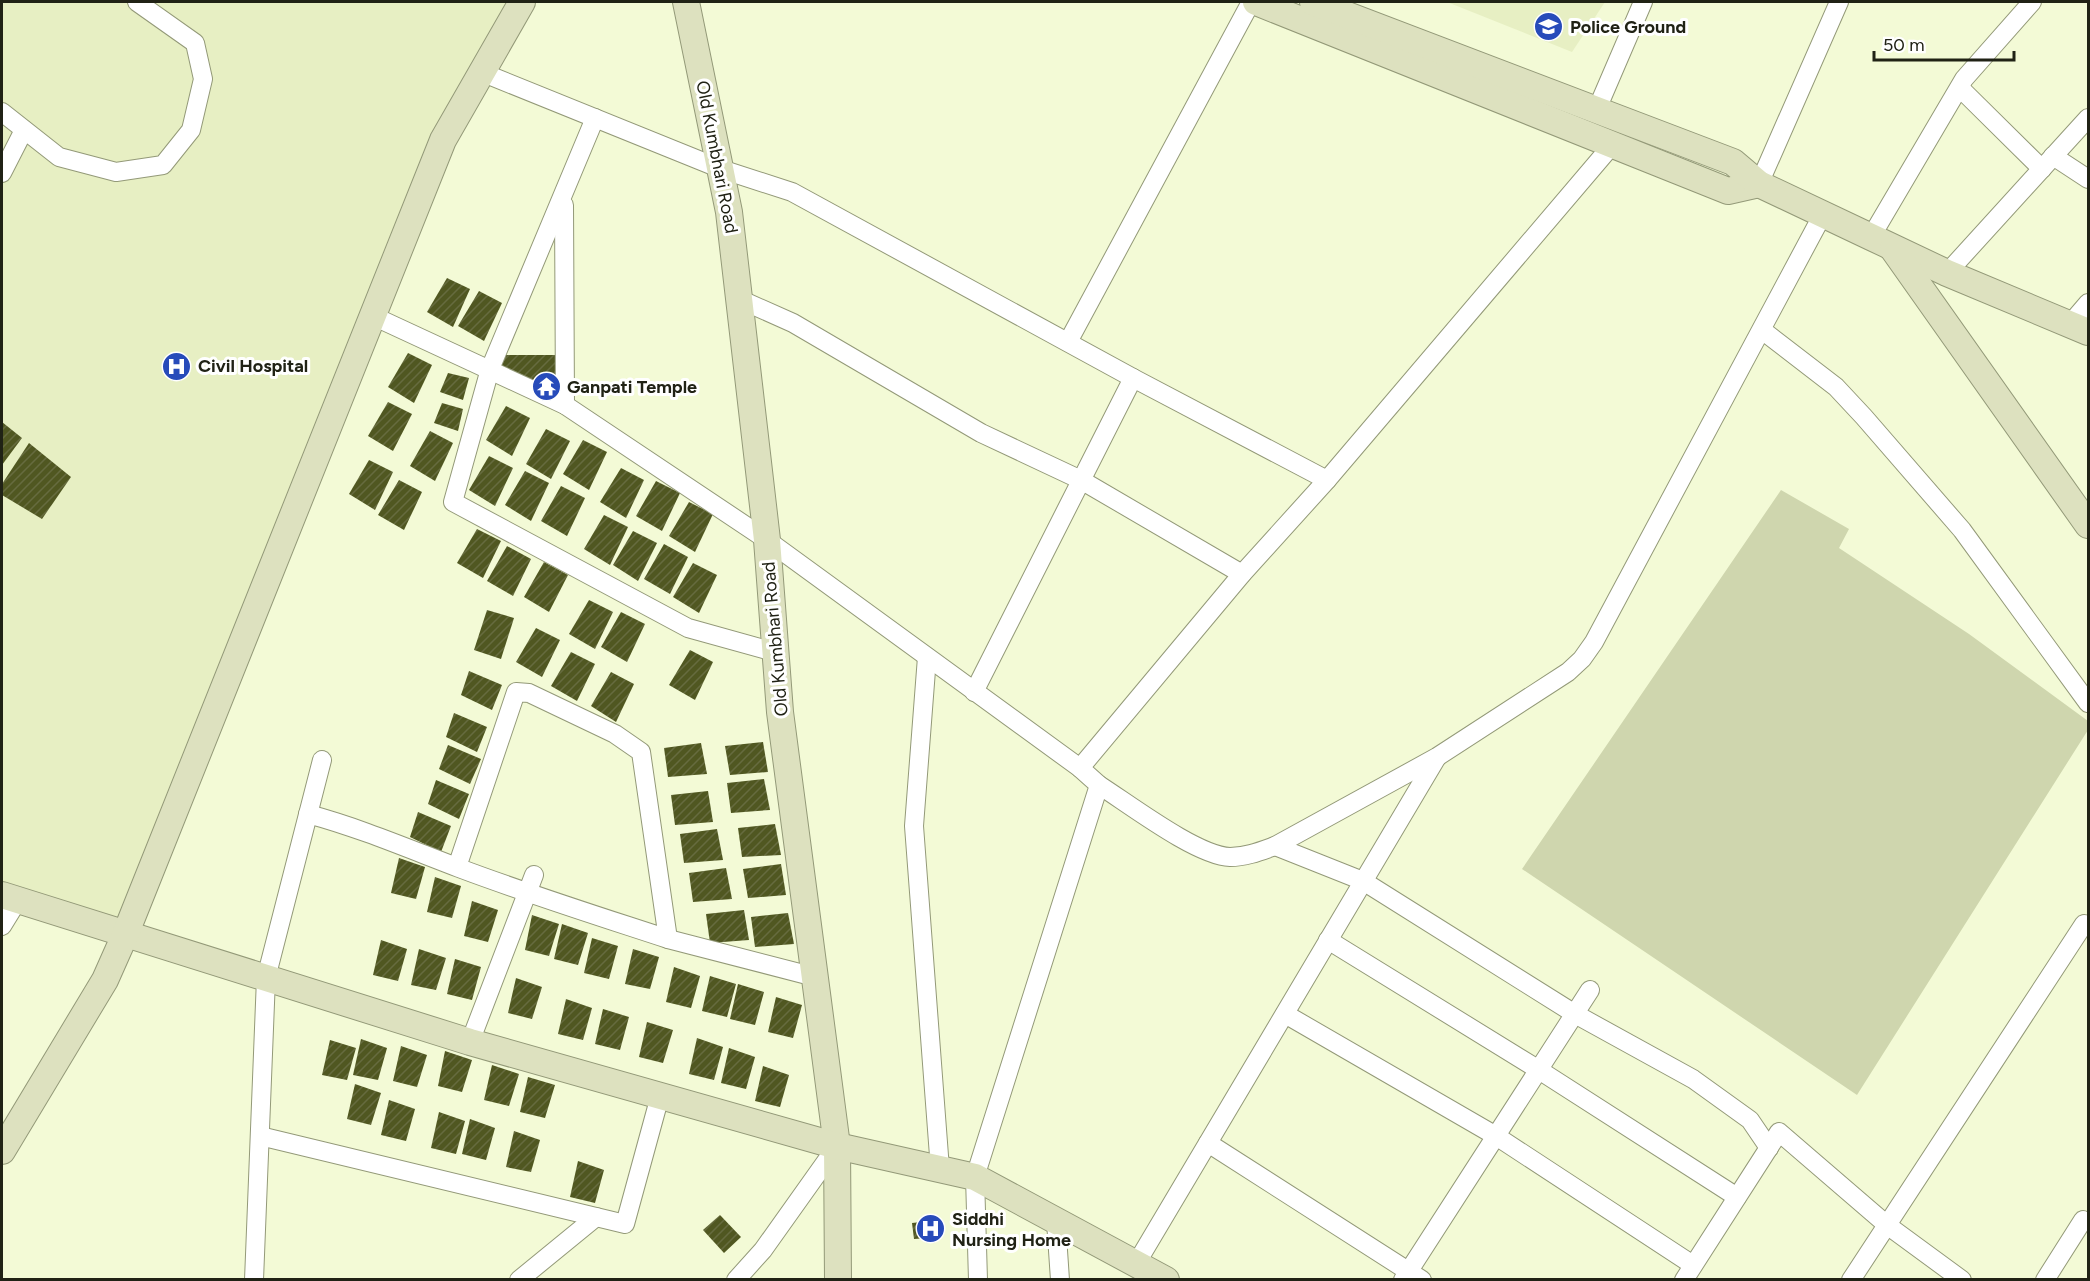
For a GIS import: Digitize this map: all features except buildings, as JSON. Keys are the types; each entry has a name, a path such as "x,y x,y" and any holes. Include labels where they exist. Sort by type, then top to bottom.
{"street":[{"path":"2,112 59,157 116,172 163,165 191,130 203,79 195,43 137,2"},
{"path":"2,1151 105,980 126,934 443,140 522,2"},
{"name":"Old Kumbhari Road","path":"686,2 729,212 767,540 774,652 837,1146 838,1280"},
{"path":"1068,342 1251,2"},
{"path":"1256,2 1728,190 1759,184"},
{"path":"1313,2 1733,162 1759,184 1947,273 2079,328 2088,303"},
{"path":"1596,109 1643,2"},
{"path":"1759,184 1839,2"},
{"path":"1881,242 1960,88 2032,2"},
{"path":"481,72 721,170 792,192 1133,378 1327,480"},
{"path":"1960,88 2048,163 2088,179"},
{"path":"595,118 490,369 453,502 688,628 774,652"},
{"path":"1947,273 2088,118"},
{"path":"2,173 24,129"},
{"path":"1080,768 1242,574 1327,480 1613,144"},
{"path":"563,197 565,405"},
{"path":"373,316 565,405 767,540 1080,768 1099,785 1206,852 1229,857 1251,855 1275,846 1437,757 1568,672 1582,659 1823,214"},
{"path":"1881,242 2088,525"},
{"path":"739,299 793,323 981,433 1081,480 1242,574"},
{"path":"1761,330 1836,387 1864,417 1962,530 2088,703"},
{"path":"974,692 1133,378"},
{"path":"927,657 914,826 940,1169"},
{"path":"457,867 516,692 528,693 615,734 641,752 668,939"},
{"path":"1136,1264 1437,757"},
{"path":"254,1280 266,978 322,760"},
{"path":"978,1280 975,1177 1099,785"},
{"path":"308,814 342,823 527,893 668,939 815,977"},
{"path":"1275,846 1363,881 1575,1014 1693,1079 1750,1120 1769,1148"},
{"path":"470,1042 534,875"},
{"path":"2,926 10,897 470,1042 837,1146 975,1177 1166,1280"},
{"path":"1851,1280 2084,924"},
{"path":"1328,940 1539,1070 1737,1197"},
{"path":"1208,1143 1411,1276 1496,1136 1590,990"},
{"path":"1285,1014 1496,1136 1688,1272 1779,1132 1887,1225 1962,1280"},
{"path":"260,1136 625,1224 660,1096"},
{"path":"736,1280 763,1250 837,1146"},
{"path":"519,1280 596,1217"},
{"path":"2045,1280 2083,1220"},
{"path":"1056,1221 1060,1280"}],"shaded area":[{"name":"Civil Hospital","path":"2,2 520,2 443,140 125,935 2,889"},
{"name":"Police Ground","path":"1447,2 1605,2 1572,52"},
{"path":"1781,490 1849,529 1839,548 1969,634 2088,721 2088,730 1857,1095 1522,869"}],"place":[{"name":"Police Ground","path":"1549,27"},
{"name":"Civil Hospital","path":"177,366"},
{"name":"Ganpati Temple","path":"546,387"},
{"name":"Siddhi Nursing Home","path":"931,1229"}]}
